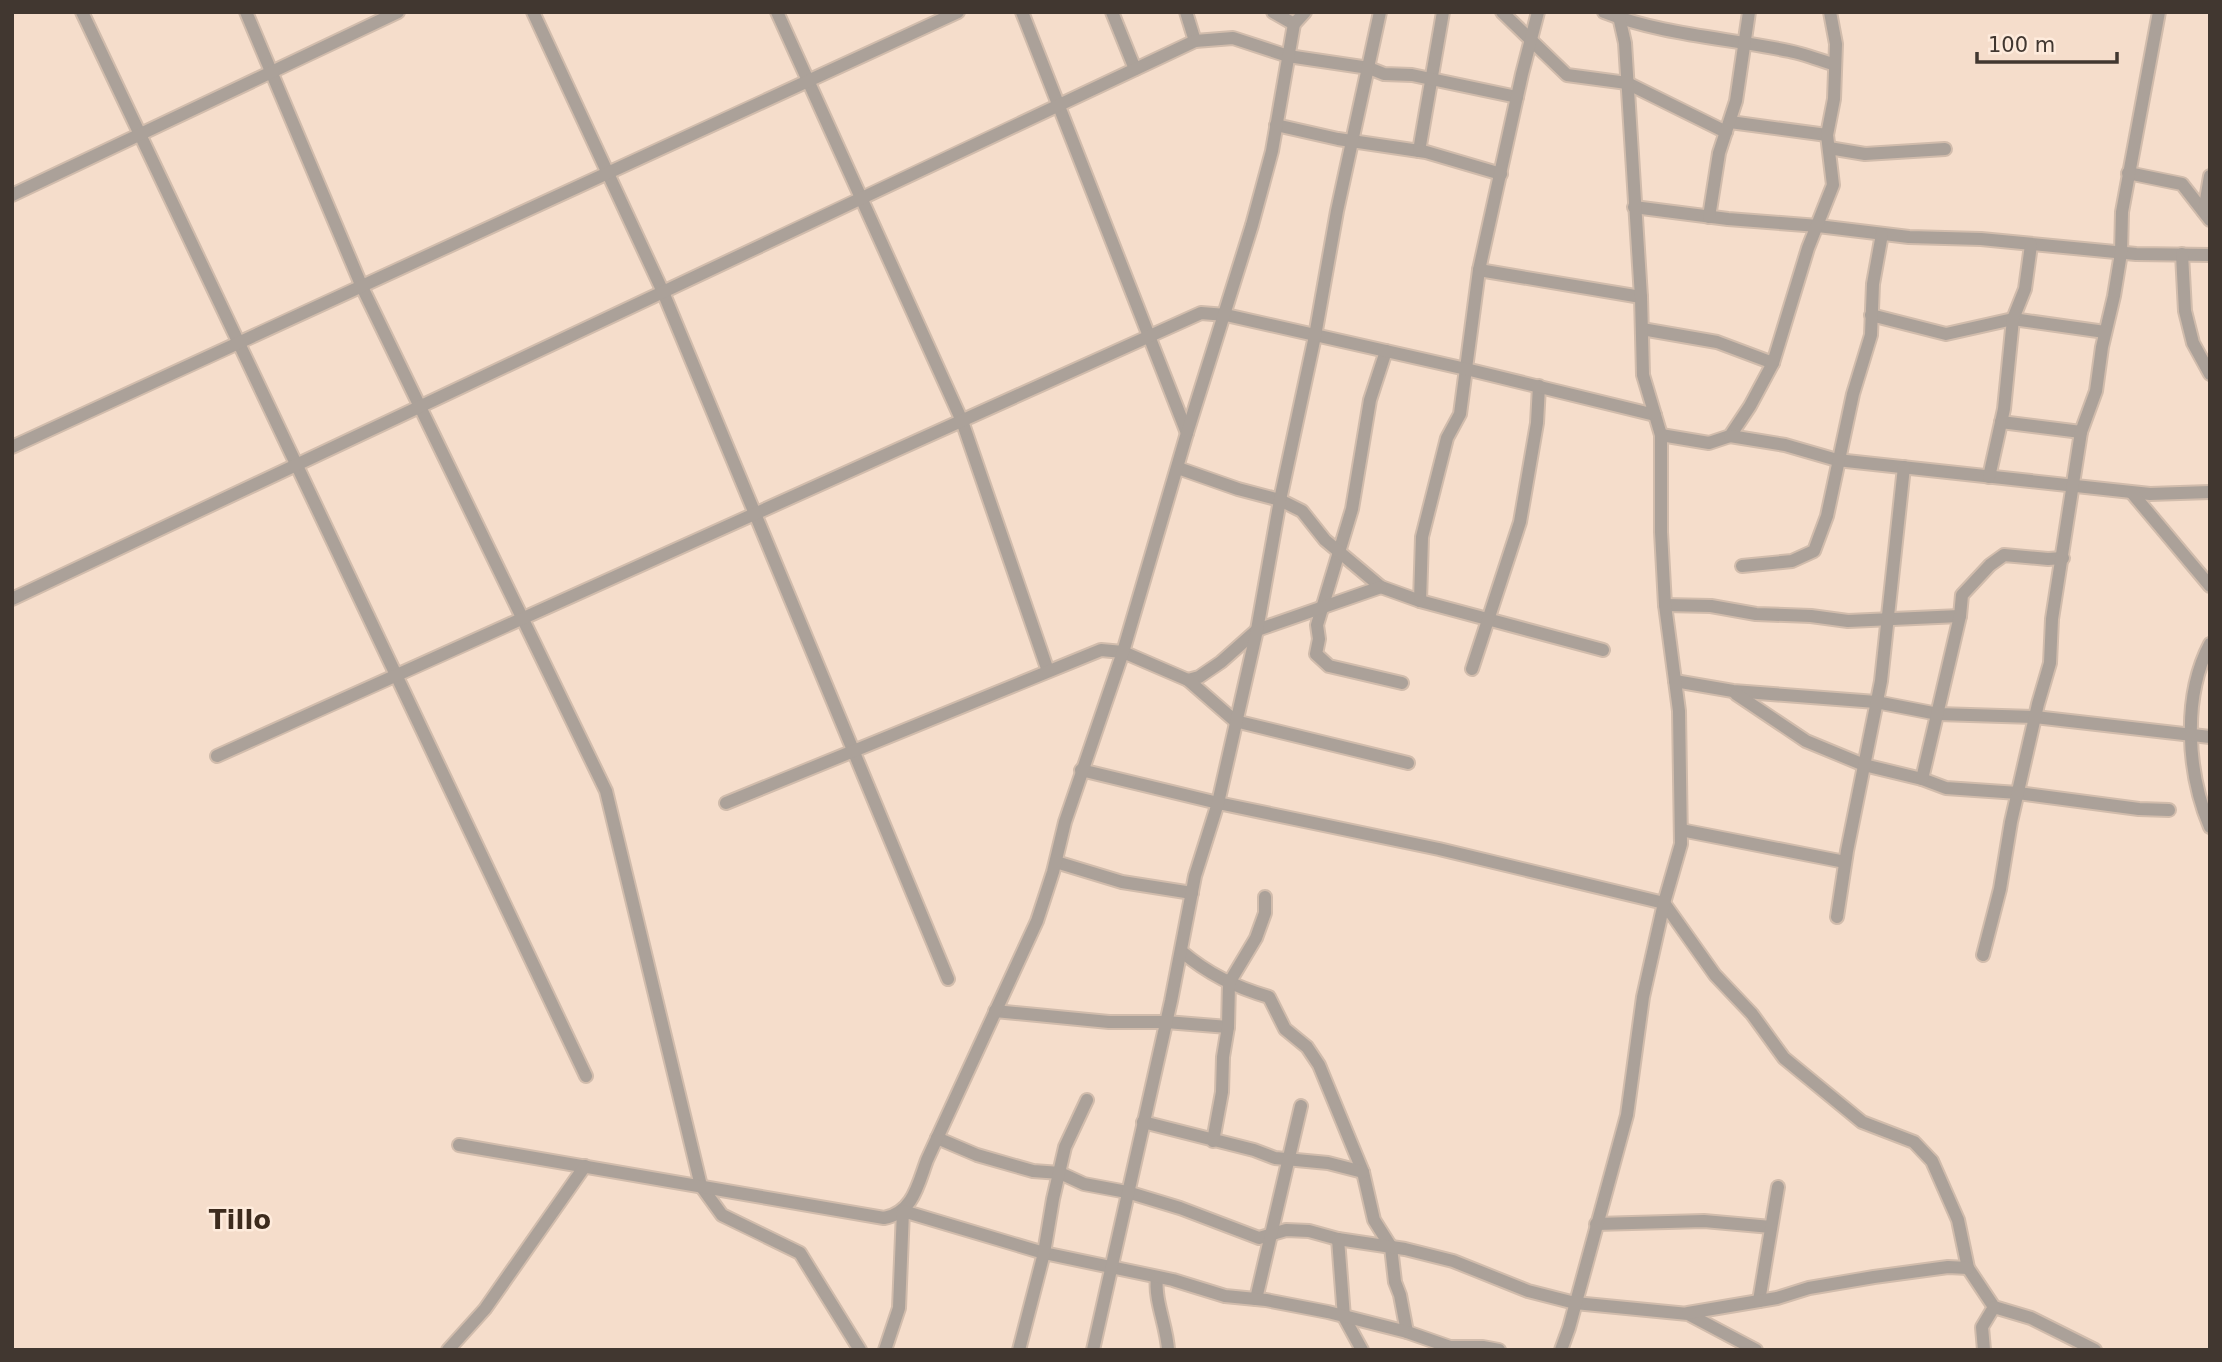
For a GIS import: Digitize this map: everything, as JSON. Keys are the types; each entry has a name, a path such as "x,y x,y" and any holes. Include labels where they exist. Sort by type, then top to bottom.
{"street":[{"path":"82,12 586,1076"},
{"path":"246,12 362,287 606,791 701,1186 722,1215 800,1253 860,1350"},
{"path":"12,195 398,12"},
{"path":"533,12 663,292 948,979"},
{"path":"777,12 962,421 1048,671"},
{"path":"12,447 958,12"},
{"path":"1022,12 1187,432"},
{"path":"1112,12 1135,69"},
{"path":"1186,12 1195,41"},
{"path":"1273,12 1294,24"},
{"path":"458,1145 884,1218 896,1216 903,1211 911,1200 1037,921 1081,770 1123,652 1187,432 1226,315 1266,174 1294,24 1305,12"},
{"path":"1093,1350 1192,893 1218,803 1257,630 1351,141 1380,12"},
{"path":"1419,151 1443,12"},
{"path":"1502,12 1567,75 1627,83 1728,127 1828,141 1865,154 1945,149"},
{"path":"1420,601 1422,537 1447,438 1460,414 1479,270 1538,12"},
{"path":"1604,12 1686,33 1792,51 1835,65"},
{"path":"1709,217 1719,153 1736,101 1749,12"},
{"path":"1730,436 1773,363 1808,248 1833,185 1828,141 1834,99 1836,44 1830,12"},
{"path":"1983,955 2000,889 2035,717 2050,663 2052,620 2081,432 2096,391 2105,332 2114,296 2128,173 2159,12"},
{"path":"1561,1350 1627,1115 1643,997 1664,903 1681,844 1679,711 1665,605 1661,533 1661,435 1643,374 1641,296 1625,43 1619,15"},
{"path":"12,599 1195,41 1233,38 1288,56 1368,68 1384,74 1412,75 1517,97"},
{"path":"1276,125 1351,141 1419,151 1501,174"},
{"path":"2128,173 2182,184 2207,216"},
{"path":"2207,216 2210,177"},
{"path":"1634,207 1882,234 1981,239 2121,253 2210,255"},
{"path":"1742,566 1792,561 1814,551 1827,516 1837,460 1871,335 1872,284 1882,234"},
{"path":"1989,477 2001,422 2013,319 2025,289 2031,245"},
{"path":"2182,254 2185,311 2193,343 2210,374"},
{"path":"1479,270 1641,296"},
{"path":"218,756 1201,313 1226,315 1387,351 1655,415"},
{"path":"1871,315 1946,334 2013,319 2105,332"},
{"path":"1642,329 1717,342 1773,363"},
{"path":"1387,351 1370,400 1352,509 1325,606 1317,625 1319,639 1316,654 1329,666 1402,683"},
{"path":"1472,669 1520,522 1537,424 1539,386"},
{"path":"2001,422 2081,432"},
{"path":"1661,435 1709,443 1730,436 1786,445 1837,460 2074,488 2150,494 2210,492"},
{"path":"1837,917 1845,862 1877,702 1904,467"},
{"path":"1178,468 1280,500 1302,511 1325,540 1381,587 1420,601 1603,650"},
{"path":"2132,493 2210,586"},
{"path":"1922,779 1960,617 1962,595 1990,565 2004,555 2063,558"},
{"path":"1188,680 1199,677 1221,662 1257,630 1381,587"},
{"path":"1665,605 1711,606 1756,614 1811,616 1848,621 1960,617"},
{"path":"2210,644 2205,653 2194,696 2190,735 2195,781 2210,827"},
{"path":"726,803 1101,650 1123,652 1188,680 1235,721 1408,763"},
{"path":"1675,681 1733,691 1877,702 1938,714 2035,717 2210,737"},
{"path":"1733,691 1807,741 1864,765 1922,779 1946,788 2169,810"},
{"path":"1081,770 1218,803 1438,849 1664,903 1715,975 1752,1014 1784,1058 1862,1122 1914,1142 1932,1161 1958,1220 1968,1268 1994,1307 2031,1318 2095,1350"},
{"path":"1681,830 1845,862"},
{"path":"1056,862 1122,882 1192,893"},
{"path":"1213,1141 1222,1092 1229,983 1256,938 1265,913 1265,897"},
{"path":"1181,951 1205,971 1269,997 1285,1029 1307,1047 1319,1065 1363,1172 1374,1220 1391,1247 1395,1282 1406,1332"},
{"path":"995,1011 1109,1022 1166,1022 1228,1027"},
{"path":"1019,1350 1044,1253 1065,1147 1087,1100"},
{"path":"1256,1299 1301,1106"},
{"path":"1143,1122 1275,1157 1328,1163 1363,1172"},
{"path":"937,1138 977,1155 1032,1171 1060,1172 1084,1184 1127,1192 1180,1208 1259,1238 1286,1230 1309,1231 1338,1239 1391,1247 1453,1261 1528,1291 1575,1303 1688,1314 1759,1301 1809,1288 1948,1267 1968,1268"},
{"path":"448,1350 485,1309 585,1166"},
{"path":"1759,1301 1778,1187"},
{"path":"903,1211 1044,1253 1157,1277 1225,1296 1256,1299 1344,1317 1406,1332 1450,1348 1483,1347 1499,1350"},
{"path":"885,1350 899,1308 903,1211"},
{"path":"1596,1224 1704,1221 1771,1227"},
{"path":"1338,1239 1344,1317 1362,1350"},
{"path":"1157,1277 1156,1287 1168,1350"},
{"path":"1984,1350 1982,1327 1994,1307"},
{"path":"1688,1314 1756,1350"}],"district":[{"name":"Tillo","path":"240,1220"}]}
